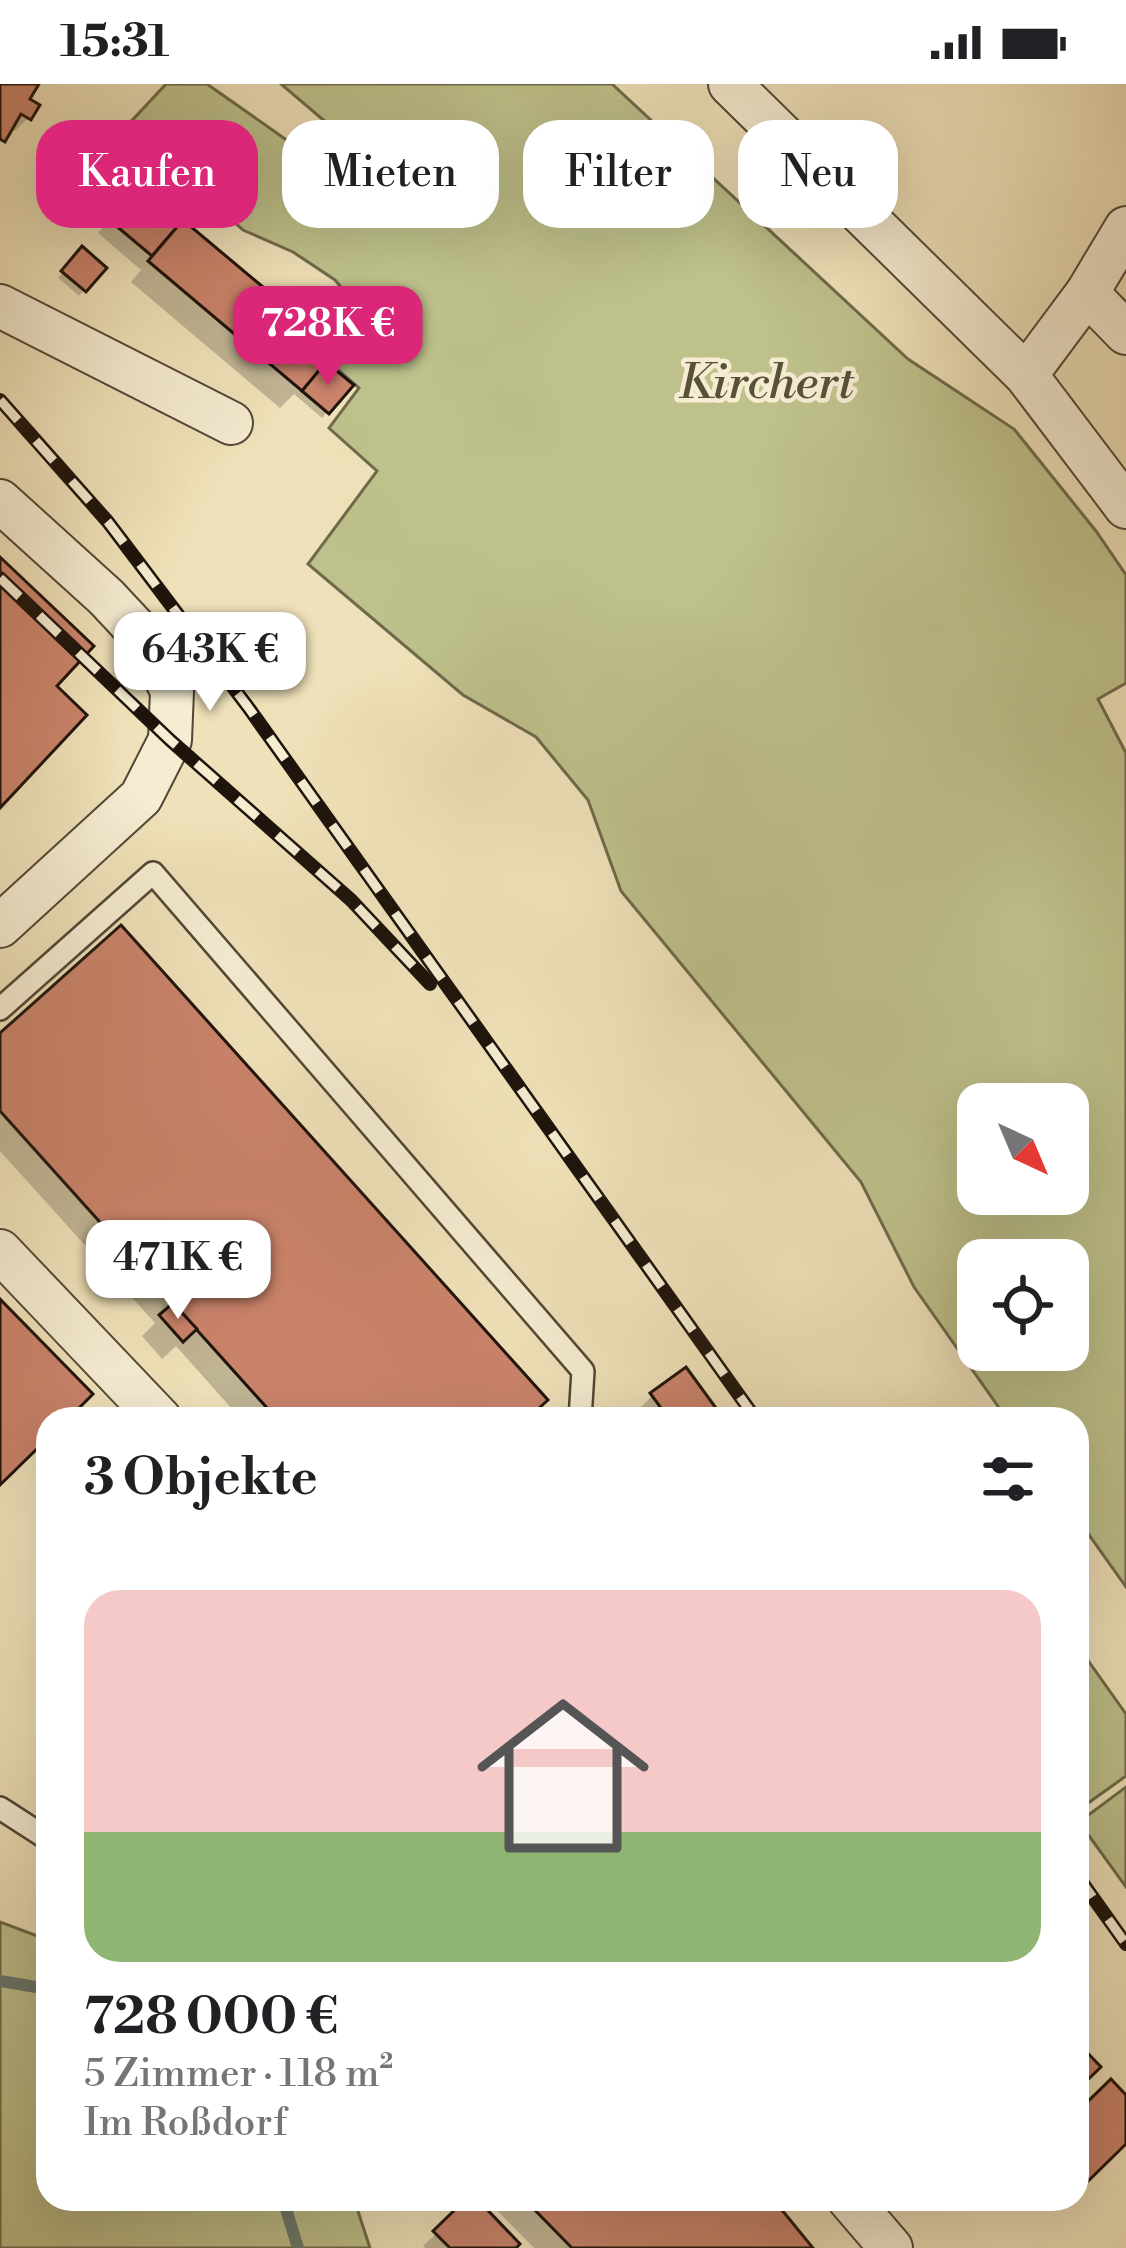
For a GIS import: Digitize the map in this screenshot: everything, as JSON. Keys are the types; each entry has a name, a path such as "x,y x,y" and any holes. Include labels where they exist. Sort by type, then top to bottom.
{"street":[{"path":"730,84 1026,376 1126,507"},
{"path":"1026,376 1087,293 1126,228"},
{"path":"1087,293 1126,333"},
{"path":"0,306 231,423"},
{"path":"0,501 106,597 149,643 172,691 170,740 141,797 0,926"},
{"path":"0,1251 149,1407"},
{"path":"859,2211 891,2248"}],"lane":[{"path":"0,1009 154,873 583,1370 581,1407"},
{"path":"0,1808 36,1831"}],"green space":[{"name":"Kirchert","path":"166,84 207,84 282,137 282,228 499,228 499,120 323,120 281,84 612,84 651,120 523,120 523,228 714,228 714,179 738,201 738,228 767,228 908,359 1014,429 1126,575 1126,683 1098,699 1126,753 1126,1587 1089,1535 1089,1407 999,1407 973,1371 1089,1371 1089,1239 957,1239 957,1348 914,1287 861,1182 621,891 588,800 536,737 463,695 308,564 377,471 329,428 359,388 329,362 366,317 335,280 293,252 241,228 258,228 258,120 133,120"},
{"path":"1089,1662 1126,1714 1126,1776 1089,1802"},
{"path":"1126,1787 1126,1887 1089,1836 1089,1815"},
{"path":"0,1922 36,1936 36,2211 358,2211 370,2248 0,2248"}],"building":[{"path":"0,84 39,84 30,99 40,105 31,120 21,114 5,142 0,139"},
{"path":"119,228 176,228 152,256"},
{"path":"176,228 193,228 276,298 284,289 345,340 302,391 148,261"},
{"path":"82,246 107,268 86,292 61,271"},
{"path":"326,362 354,385 329,414 302,391"},
{"path":"0,557 94,646 57,686 87,715 0,808"},
{"path":"121,925 548,1400 540,1407 266,1407 0,1111 0,1033"},
{"path":"0,1299 93,1394 80,1407 36,1407 36,1450 0,1485"},
{"path":"173,1303 197,1329 183,1342 159,1315"},
{"path":"686,1367 715,1407 660,1407 650,1393"},
{"path":"1089,2054 1101,2067 1089,2078"},
{"path":"1111,2079 1126,2095 1126,2144 1089,2180 1089,2100"},
{"path":"454,2211 488,2211 520,2244 516,2248 450,2248 433,2231"},
{"path":"536,2211 783,2211 813,2248 572,2248"}],"waterway":[{"path":"0,1981 36,1987"},
{"path":"287,2211 298,2248"}],"railway":[{"path":"0,400 108,522 248,707 747,1407"},
{"path":"0,578 170,740 351,900 430,984"},
{"path":"1089,1892 1126,1944"}]}
